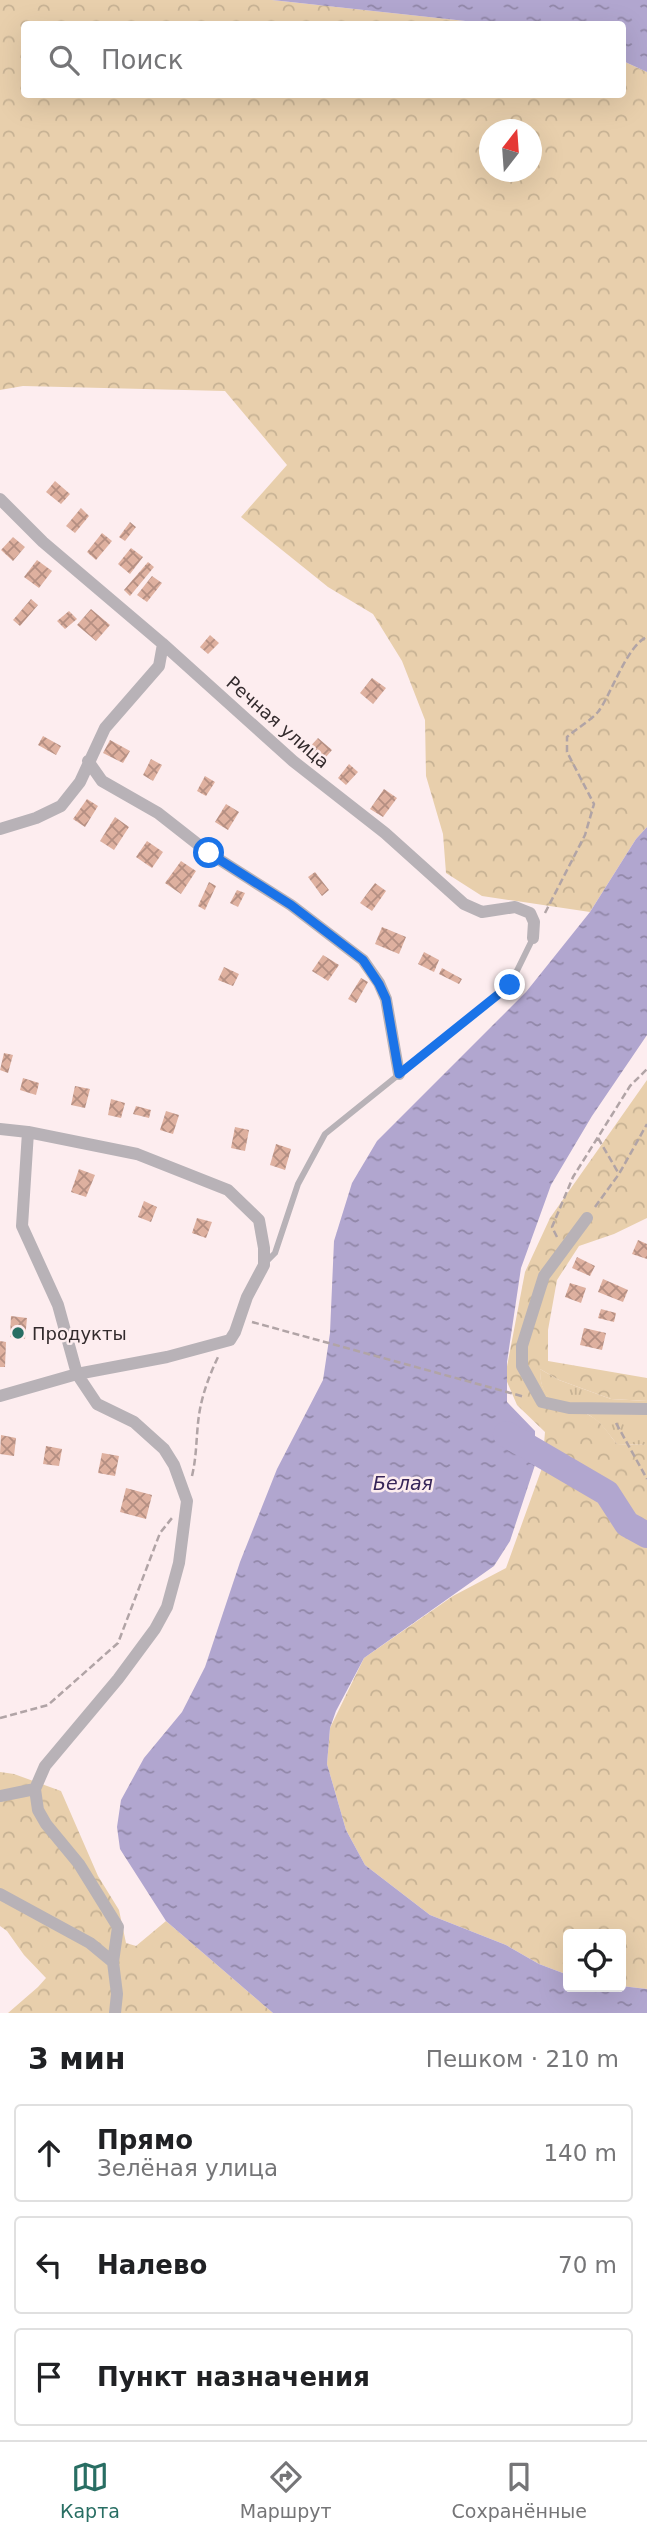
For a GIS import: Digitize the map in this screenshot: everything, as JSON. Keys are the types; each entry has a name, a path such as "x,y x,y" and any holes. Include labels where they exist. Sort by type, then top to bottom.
{"street":[{"name":"Речная улица","path":"0,499 43,542 163,644 293,761 386,833 464,904 482,912 515,906 530,913 534,922 533,938"},
{"path":"0,829 36,818 61,806 80,782 105,728 159,666 163,644"},
{"path":"89,761 102,781 158,813 209,853 291,905 363,960 386,999 399,1074"},
{"path":"0,1129 137,1154 228,1190 259,1220 264,1248 264,1265 247,1297 230,1340 167,1357 77,1374 0,1396"},
{"path":"28,1132 22,1226 58,1305 77,1374 97,1404 134,1422 164,1449 174,1465 187,1501 179,1563 167,1606 155,1629 118,1679 45,1766 35,1789 38,1810 46,1824 79,1864 118,1927 113,1962 117,1994 115,2013"},
{"path":"587,1218 544,1276 522,1346 522,1366 542,1402 569,1408 647,1409"},
{"path":"0,1796 35,1789"},
{"path":"0,1894 90,1943 113,1962"}],"lane":[{"path":"264,1265 275,1253 298,1184 325,1134 510,985 533,938"}],"path":[{"path":"544,915 585,835 594,804 567,752 567,737 598,712 629,657 642,638 647,637"},
{"path":"565,1248 552,1227 573,1177 630,1086 647,1069"},
{"path":"587,1218 619,1174 647,1124"},
{"path":"598,1138 619,1174"},
{"path":"240,1319 542,1402"},
{"path":"0,1718 48,1705 118,1643 160,1533 187,1501 192,1489 203,1397 221,1351 230,1340"},
{"path":"610,1407 632,1456 647,1479"}],"green space":[{"path":"0,0 272,0 465,21 21,21 21,98 626,98 626,62 647,72 647,827 636,839 590,912 482,896 446,873 443,834 426,776 425,720 402,661 373,614 328,587 241,517 287,465 225,391 23,386 0,390"},
{"path":"647,1080 647,1218 614,1234 579,1246 557,1280 548,1330 548,1361 647,1378 647,1401 611,1399 559,1380 540,1369 541,1382 550,1398 594,1418 617,1444 647,1445 647,1989 626,1987 626,1929 563,1929 563,1973 539,1964 506,1945 430,1915 365,1865 346,1830 327,1764 330,1728 364,1658 453,1596 506,1568 542,1468 545,1432 517,1405 505,1377 525,1272 550,1218"},
{"path":"540,1369 559,1380 611,1399 647,1401 647,1445 617,1444 595,1419 558,1403 545,1392"},
{"path":"0,1772 14,1774 61,1791 98,1876 119,1910 126,1943 136,1946 166,1921 273,2013 8,2013 46,1978 0,1926"}],"water":[{"path":"272,0 647,0 647,72 626,62 626,21 465,21"},
{"name":"Белая","path":"647,827 647,1035 592,1116 551,1185 521,1268 507,1362 507,1402 535,1431 535,1465 510,1541 494,1566 364,1658 330,1728 327,1764 346,1830 365,1865 430,1915 506,1945 539,1964 563,1973 563,1992 626,1992 626,1987 647,1989 647,2013 273,2013 166,1921 120,1849 117,1827 121,1800 144,1758 182,1712 205,1667 240,1562 277,1469 323,1380 330,1333 334,1241 352,1183 377,1141 526,992 590,912 636,839"}],"building":[{"path":"55,481 70,494 61,504 46,492"},
{"path":"81,508 89,516 75,533 66,526"},
{"path":"130,522 136,527 125,541 119,537"},
{"path":"102,533 112,541 96,560 87,552"},
{"path":"13,537 25,547 13,561 1,550"},
{"path":"131,548 143,557 130,574 118,564"},
{"path":"37,560 52,571 39,588 24,577"},
{"path":"148,562 154,567 130,596 124,590"},
{"path":"152,576 162,583 147,602 137,595"},
{"path":"31,599 38,605 20,626 13,620"},
{"path":"91,609 110,625 96,641 77,625"},
{"path":"69,611 77,619 65,629 57,621"},
{"path":"210,635 219,643 208,654 200,647"},
{"path":"372,678 386,688 373,704 360,693"},
{"path":"43,736 61,746 56,755 38,745"},
{"path":"318,738 332,750 319,765 305,752"},
{"path":"110,740 130,751 123,763 103,753"},
{"path":"151,759 162,765 153,781 143,775"},
{"path":"349,764 358,772 346,785 338,778"},
{"path":"205,776 215,782 206,796 197,791"},
{"path":"384,789 397,798 383,817 370,809"},
{"path":"87,799 98,806 85,827 73,819"},
{"path":"226,804 239,812 228,830 215,822"},
{"path":"115,817 129,827 114,850 100,841"},
{"path":"147,841 163,852 152,868 136,857"},
{"path":"181,861 196,871 181,894 165,883"},
{"path":"315,872 329,890 322,896 308,877"},
{"path":"209,882 216,886 205,910 198,906"},
{"path":"375,883 386,891 372,911 360,903"},
{"path":"237,890 245,893 238,907 230,903"},
{"path":"382,927 406,937 399,954 375,944"},
{"path":"424,952 439,960 434,972 418,964"},
{"path":"323,955 339,965 328,981 312,971"},
{"path":"224,967 239,974 233,986 218,980"},
{"path":"442,968 462,979 459,984 439,974"},
{"path":"361,978 368,982 356,1003 348,999"},
{"path":"4,1053 13,1055 8,1073 0,1070"},
{"path":"23,1078 39,1083 36,1095 20,1090"},
{"path":"75,1086 90,1089 85,1108 71,1105"},
{"path":"111,1099 125,1103 121,1118 108,1115"},
{"path":"136,1106 151,1110 149,1118 133,1114"},
{"path":"166,1111 179,1115 173,1134 160,1130"},
{"path":"235,1127 249,1130 245,1151 231,1148"},
{"path":"276,1144 291,1149 285,1170 270,1165"},
{"path":"79,1169 95,1175 86,1197 71,1192"},
{"path":"144,1201 157,1207 151,1222 138,1217"},
{"path":"197,1218 212,1222 206,1238 192,1233"},
{"path":"638,1240 647,1244 647,1259 632,1254"},
{"path":"577,1257 595,1266 590,1276 572,1268"},
{"path":"603,1279 628,1290 623,1302 598,1292"},
{"path":"570,1283 586,1288 581,1303 565,1297"},
{"path":"601,1309 616,1313 614,1322 598,1318"},
{"path":"11,1316 27,1318 25,1339 10,1337"},
{"path":"584,1328 606,1333 602,1350 580,1345"},
{"path":"0,1341 6,1342 5,1367 0,1367"},
{"path":"1,1435 16,1438 14,1456 0,1454"},
{"path":"46,1446 62,1449 59,1466 43,1464"},
{"path":"102,1453 119,1456 115,1476 98,1473"},
{"path":"126,1488 152,1495 146,1519 120,1512"}],"waterway":[{"name":"Белая","path":"506,1434 607,1493 627,1524 647,1535"}],"place":[{"name":"Продукты","path":"18,1333"}],"route":[{"path":"209,853 291,905 363,960 386,999 399,1074 510,985"}]}
